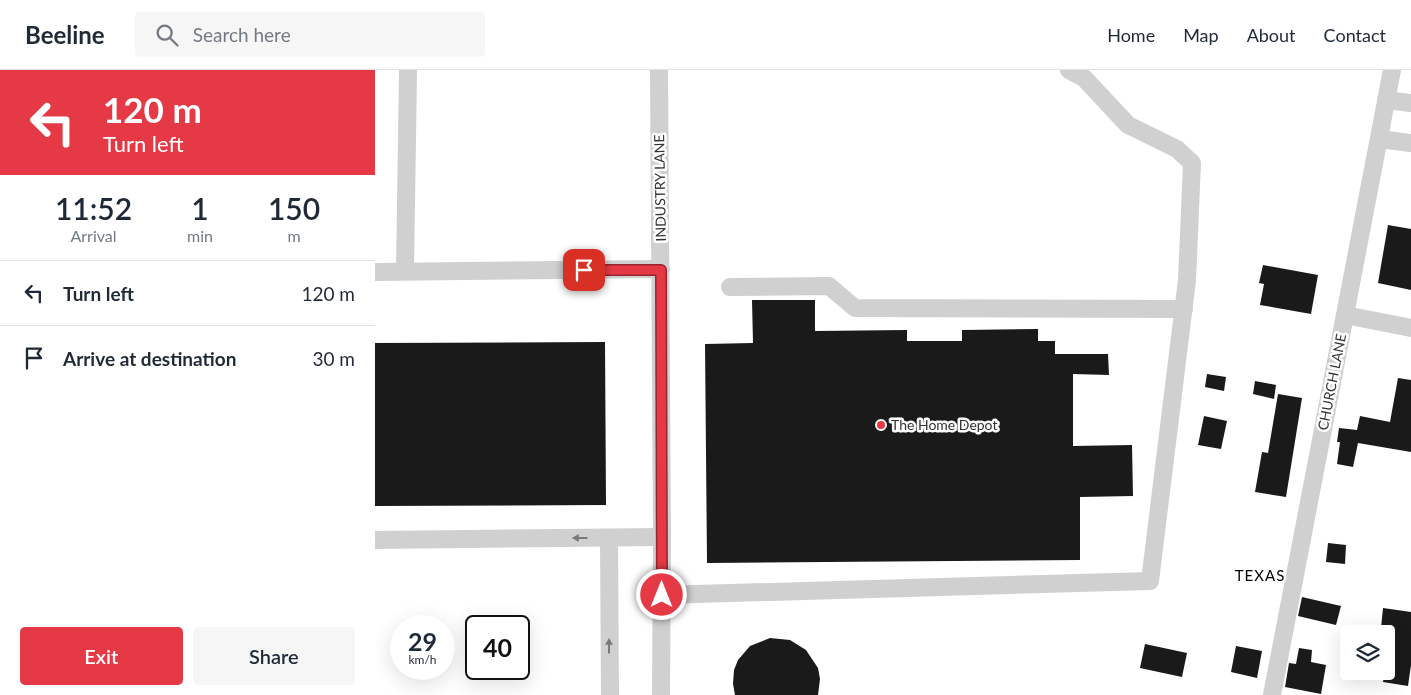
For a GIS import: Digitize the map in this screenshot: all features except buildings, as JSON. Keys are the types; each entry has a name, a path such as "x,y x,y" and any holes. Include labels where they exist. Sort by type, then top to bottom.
{"street":[{"path":"405,272 408,70"},
{"name":"INDUSTRY LANE","path":"659,70 662,538 661,695"},
{"path":"662,595 1150,581 1187,280 1192,163 1177,149 1128,124 1084,78 1069,70"},
{"name":"CHURCH LANE","path":"1272,695 1392,70"},
{"path":"1386,100 1411,103"},
{"path":"1379,139 1411,144"},
{"path":"375,272 661,270"},
{"path":"730,287 829,286 855,308 1184,308"},
{"path":"1345,315 1411,328"},
{"path":"609,538 610,695"},
{"path":"375,540 662,538"}],"place":[{"name":"The Home Depot","path":"881,425"}],"district":[{"name":"TEXAS","path":"1260,576"}],"route":[{"path":"584,270 661,270 662,595"}]}
